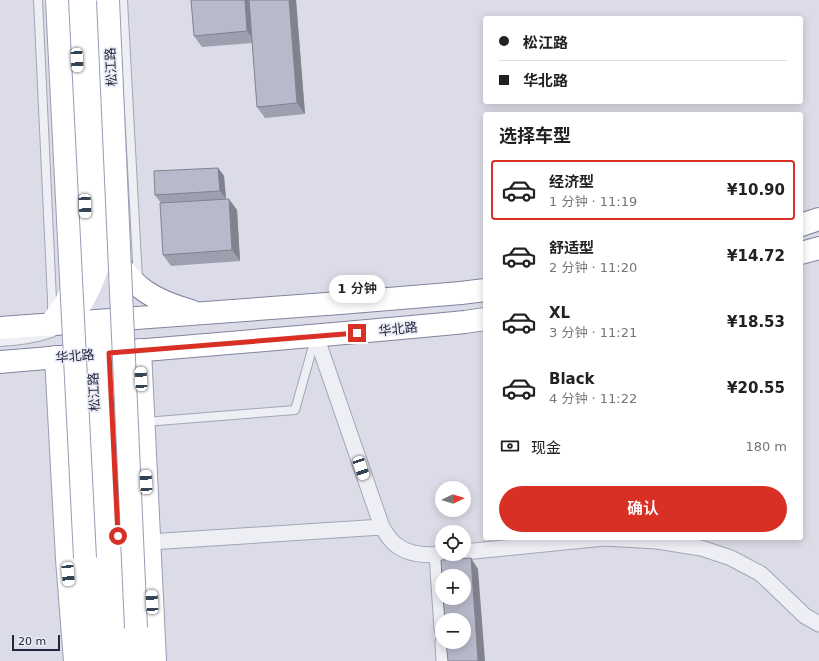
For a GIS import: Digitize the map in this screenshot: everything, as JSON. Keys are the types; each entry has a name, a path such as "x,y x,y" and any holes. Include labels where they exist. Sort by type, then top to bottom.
{"main road":[{"name":"松江路","path":"57,0 85,558 92,661"},
{"name":"松江路","path":"59,324 80,306 92,284 100,258 103,229 92,193 74,0"},
{"name":"松江路","path":"59,324 65,304 76,281 83,258 92,193 92,0"},
{"name":"松江路","path":"108,0 137,661"},
{"path":"803,224 819,220"},
{"path":"103,229 111,251 126,273 139,287 155,298 177,307 200,313"},
{"path":"803,252 819,248"},
{"path":"0,328 355,302 483,290"},
{"name":"华北路","path":"0,362 316,336 483,319"},
{"name":"松江路","path":"97,321 102,395 107,661"},
{"path":"140,350 155,661"},
{"path":"56,357 102,395 143,422"},
{"path":"56,357 67,559 75,661"},
{"name":"松江路","path":"102,395 124,661"}],"street":[{"path":"316,336 382,527 391,540 402,550 418,554 435,554"},
{"path":"149,542 382,527"},
{"path":"471,551 584,540"},
{"path":"639,540 657,541 701,548 731,558 761,574 805,616 819,624"},
{"path":"439,561 441,613"},
{"path":"443,649 444,661"}],"lane":[{"path":"38,0 54,210 52,313 59,324"},
{"path":"123,0 139,287"},
{"path":"54,210 74,203 92,193 125,208 134,208"},
{"path":"0,335 23,333 59,324"},
{"path":"0,342 38,338 53,332 59,324"},
{"path":"143,422 295,410 316,336"}],"building":[{"path":"191,0 245,0 247,31 194,36"},
{"path":"249,0 289,0 297,103 257,107"},
{"path":"218,168 220,191 155,195 154,171"},
{"path":"229,199 232,250 163,255 160,203"},
{"path":"471,558 478,661 448,661 447,649 471,649 471,613 444,613 444,605 471,605 471,569 442,569 441,561 471,561"}],"route":[{"path":"118,536 109,353 253,340 357,333"}]}
